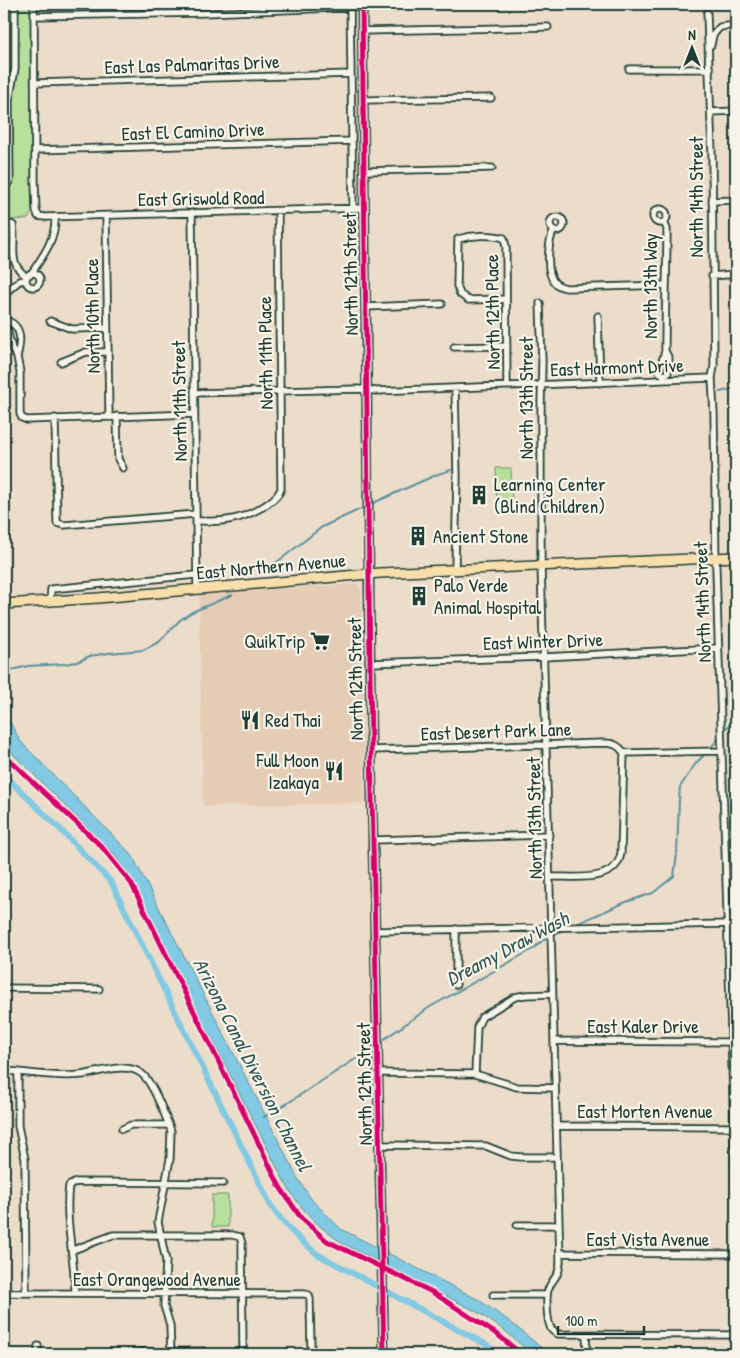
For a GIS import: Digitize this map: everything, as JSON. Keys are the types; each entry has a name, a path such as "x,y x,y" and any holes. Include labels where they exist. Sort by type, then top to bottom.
{"main road":[{"name":"East Northern Avenue","path":"4,604 50,602 369,574 736,556"}],"street":[{"path":"34,4 35,150"},
{"path":"4,7 14,5 14,76 9,101 10,180 4,190"},
{"name":"North 12th Street","path":"350,5 352,209"},
{"path":"34,16 204,12 362,5"},
{"name":"North 12th Street","path":"362,5 371,750 384,1354"},
{"name":"North 14th Street","path":"707,13 711,112 715,557 731,1042 735,1111 736,1190"},
{"path":"709,54 712,35 716,30 725,25 736,25"},
{"path":"362,31 548,27"},
{"path":"629,69 710,69"},
{"name":"East Las Palmaritas Drive","path":"35,83 351,74"},
{"path":"4,76 14,76"},
{"path":"363,100 491,98"},
{"path":"711,112 736,111"},
{"name":"East El Camino Drive","path":"35,150 352,141"},
{"name":"East Griswold Road","path":"35,150 36,210 38,216 106,216 364,208"},
{"path":"364,171 492,168"},
{"path":"712,202 736,200"},
{"name":"North 11th Place","path":"196,521 237,518 268,504 279,494 282,482 278,211"},
{"name":"North 11th Street","path":"192,213 197,589"},
{"name":"North 10th Place","path":"106,216 108,416"},
{"path":"4,294 19,281 28,277 52,238 55,217"},
{"name":"North 13th Way","path":"664,222 667,229 665,350 669,359 668,373 664,378"},
{"path":"4,223 13,225 14,263 28,277"},
{"path":"554,230 549,238 549,268 554,282 566,288 666,285"},
{"name":"North 12th Place","path":"506,299 468,300 460,294 457,286 458,239 497,236 504,238 506,247 508,386"},
{"path":"712,276 736,274"},
{"name":"North 13th Street","path":"540,303 542,361 541,565 560,1253 560,1271 549,1287 547,1295"},
{"path":"366,307 442,304"},
{"path":"598,316 600,382"},
{"path":"4,319 20,372 22,418 27,420 194,414"},
{"path":"4,319 14,323 18,329 19,349 17,357"},
{"path":"50,321 72,329 107,328"},
{"path":"454,347 506,346"},
{"path":"61,362 86,352 108,352"},
{"name":"East Harmont Drive","path":"194,393 358,389 377,391 664,378 712,378"},
{"path":"455,388 457,476 455,569"},
{"path":"117,416 118,459 124,468"},
{"path":"55,418 57,523 64,525 196,514"},
{"name":"East Northern Avenue","path":"50,602 51,589 196,575"},
{"name":"East Winter Drive","path":"370,663 718,648"},
{"name":"East Desert Park Lane","path":"371,750 610,743 622,750 721,750"},
{"path":"550,877 601,875 613,870 618,864 621,853 622,750"},
{"path":"373,840 549,835"},
{"path":"376,931 727,924"},
{"path":"456,929 456,985"},
{"path":"4,988 98,989"},
{"path":"475,1074 476,1021 486,1013 515,997 552,994"},
{"name":"East Kaler Drive","path":"554,1041 731,1042"},
{"path":"4,1071 38,1075 73,1076 111,1069 124,1069 141,1074 149,1083 171,1132 170,1159 158,1222 166,1261 164,1306 170,1324 171,1353"},
{"path":"18,1073 18,1126 25,1159 26,1293"},
{"path":"379,1073 475,1074 523,1088 555,1088"},
{"path":"122,1129 131,1125 169,1125"},
{"name":"East Morten Avenue","path":"556,1126 734,1126"},
{"path":"380,1145 486,1146 511,1156 557,1156"},
{"path":"75,1293 73,1250 69,1221 69,1186 76,1182 223,1183"},
{"path":"517,1226 558,1225"},
{"path":"73,1250 113,1235 232,1235 240,1237 242,1243 243,1354"},
{"name":"East Vista Avenue","path":"560,1253 736,1254"},
{"name":"East Orangewood Avenue","path":"4,1293 309,1295 311,1350 313,1354"},
{"path":"493,1295 547,1295 549,1325 558,1334 736,1335"},
{"path":"586,1334 587,1354"},
{"path":"38,1346 38,1354"},
{"path":"139,1352 204,1352"}],"shaded area":[{"path":"359,585 361,591 365,803 203,806 199,596 270,589"}],"green space":[{"path":"16,4 31,4 32,212 28,219 4,220 4,193 12,180 11,102"},
{"path":"496,468 511,468 512,504 497,504"},
{"path":"212,1195 228,1195 228,1227 212,1227"}],"water":[{"path":"4,700 9,720 20,741 132,855 297,1177 312,1200 341,1229 479,1300 509,1321 549,1354 532,1354 504,1330 479,1313 344,1244 325,1231 309,1216 295,1199 283,1179 129,876 113,853 14,755 4,741"}],"waterway":[{"path":"720,392 736,388"},
{"path":"371,504 451,470"},
{"path":"267,570 322,527 367,506"},
{"path":"4,672 28,666 77,662 90,656 143,650 159,642 180,620 192,612 232,595"},
{"name":"Dreamy Draw Wash","path":"723,731 736,719"},
{"name":"Dreamy Draw Wash","path":"710,749 719,737"},
{"name":"Dreamy Draw Wash","path":"574,925 626,902 653,893 674,876 677,854 680,787 696,763 705,754"},
{"path":"4,775 111,882 271,1206 281,1220 317,1254 487,1345 497,1354"},
{"name":"Dreamy Draw Wash","path":"380,1042 430,1007 565,929"},
{"name":"Dreamy Draw Wash","path":"264,1117 374,1047"}],"cycle path":[{"path":"362,4 371,750 384,1354"},
{"path":"4,755 101,846 131,883 280,1187 301,1218 327,1241 432,1292 498,1335 521,1354"}],"place":[{"name":"Learning Center (Blind Children)","path":"479,495"},
{"name":"Ancient Stone","path":"418,536"},
{"name":"Palo Verde Animal Hospital","path":"419,596"},
{"name":"QuikTrip","path":"320,641"},
{"name":"Red Thai","path":"250,720"},
{"name":"Full Moon Izakaya","path":"334,771"}],"water label":[{"name":"Arizona Canal Diversion Channel","path":"253,1064"}]}
